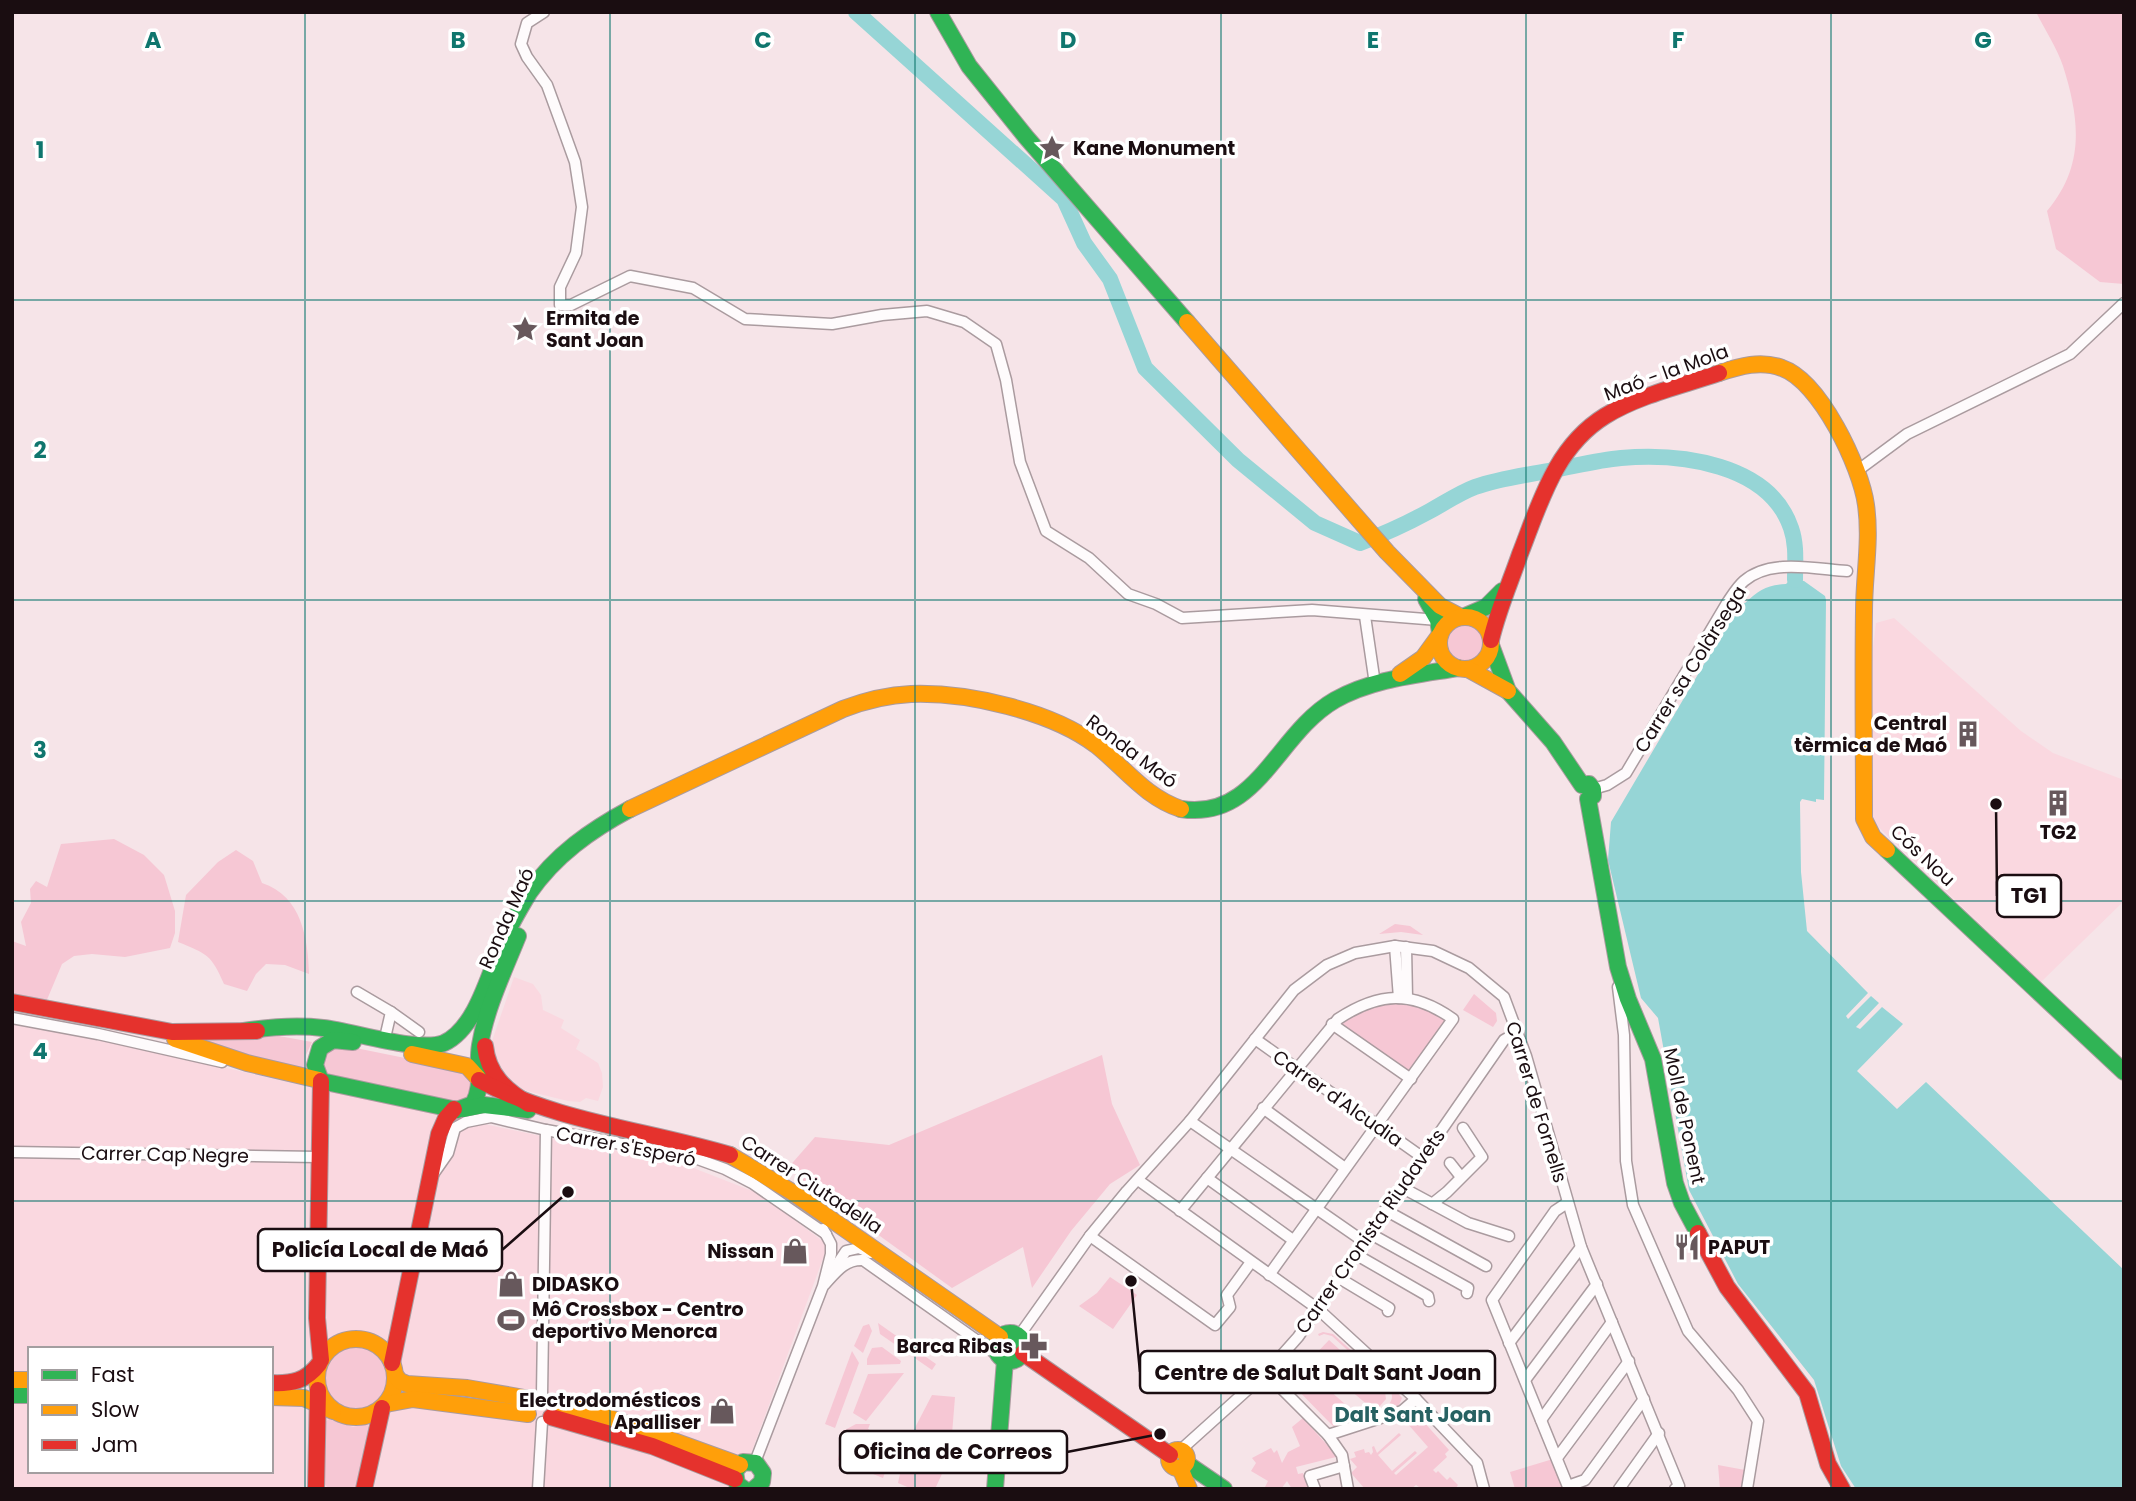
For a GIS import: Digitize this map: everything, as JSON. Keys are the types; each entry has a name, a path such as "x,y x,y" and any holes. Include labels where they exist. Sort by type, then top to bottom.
{"main road":[{"path":"937,12 956,47 982,85 1387,552 1440,606 1463,616 1473,617 1486,626 1491,643 1486,658 1475,667 1463,669 1444,660 1440,652 1439,630 1410,577"},
{"name":"Maó - la Mola","path":"1491,643 1499,608 1544,490 1578,437 1604,416 1635,401 1737,368 1760,364 1782,368 1804,382 1821,405 1857,471 1868,507 1865,576"},
{"name":"Cós Nou","path":"1865,576 1864,819 1867,829 2124,1072"},
{"name":"Maó - la Mola","path":"1463,616 1478,613 1490,606 1509,580"},
{"path":"1439,630 1448,621 1463,616"},
{"name":"Ronda Maó","path":"530,894 576,842 619,816 846,708 878,698 914,694 941,695 1036,717 1091,742 1157,799 1178,809 1215,809 1236,801 1292,736 1317,712 1335,700 1379,683 1425,658 1433,649 1439,630"},
{"name":"Moll de Ponent","path":"1491,643 1508,691 1553,742 1588,791 1614,947 1625,990 1648,1041 1653,1059 1675,1182 1682,1203 1727,1287 1807,1393 1828,1464 1842,1489"},
{"name":"Moll de Ponent","path":"1463,669 1508,691"},
{"name":"Ronda Maó","path":"1379,683 1463,669"},
{"name":"Ronda Maó","path":"493,1000 525,918 544,878 558,860"},
{"path":"12,1002 172,1032 244,1031 270,1027 324,1028 436,1046 457,1036 472,1013 506,934 530,894"},
{"path":"441,1060 452,1055 472,1030 530,894"},
{"path":"364,1489 384,1406 393,1391 394,1369 442,1126 459,1109 476,1100 480,1091 478,1055 493,1000"},
{"path":"493,1000 486,1031 486,1059 501,1084 528,1104"},
{"name":"Carrer Ciutadella","path":"110,1022 282,1072 459,1109 495,1106 579,1118"},
{"name":"Carrer Ciutadella","path":"244,1031 290,1032 330,1037 467,1066 479,1079 528,1104 721,1151 766,1174 1000,1337"},
{"path":"316,1489 316,1377 320,1362 317,1318 320,1080 315,1072 314,1061 317,1053 328,1042 343,1041"},
{"path":"995,1489 1003,1380 1002,1358 996,1347 1000,1337 1008,1333 1019,1336 1024,1343 1023,1353 1015,1360 1002,1358"},
{"path":"273,1383 293,1384 302,1381 312,1374 336,1345 356,1339 376,1345 386,1353 400,1381 407,1384 467,1388 541,1408"},
{"path":"1023,1353 1224,1489"},
{"path":"273,1397 317,1396 333,1410 351,1418 362,1417 399,1400 413,1399 600,1414 743,1474 762,1468 764,1486"},
{"path":"1180,1459 1189,1489"}],"street":[{"path":"544,12 527,23 522,44 527,57 547,85 575,162 582,207 576,253 561,287 561,305 571,305 630,276 693,289 746,319 832,324 882,315 927,311 964,322 996,344 1006,380 1020,462 1046,531 1089,558 1128,594 1156,604 1182,618 1312,610 1365,615 1439,630"},
{"path":"1857,471 1907,434 2070,354 2124,303"},
{"name":"Carrer sa Colàrsega","path":"1588,791 1607,785 1626,773 1721,612 1743,582 1755,574 1780,568 1843,571"},
{"path":"1365,615 1379,683"},
{"path":"1401,947 1403,998"},
{"name":"Carrer de Fornells","path":"1019,1336 1090,1236 1190,1121 1294,990 1327,965 1355,953 1401,947 1433,951 1469,968 1504,997 1518,1032 1581,1247 1658,1433 1677,1487"},
{"path":"1614,947 1624,1035 1626,1161 1633,1205 1688,1331 1738,1390 1759,1422 1747,1489"},
{"path":"356,992 419,1032"},
{"path":"1180,1211 1332,1024 1367,1002 1403,998 1424,1002 1453,1019 1269,1275"},
{"path":"385,1038 391,1012"},
{"path":"12,1018 98,1034 251,1069 282,1072"},
{"path":"1332,1024 1411,1079"},
{"name":"Carrer Cronista Riudavets","path":"1180,1459 1185,1446 1266,1373 1298,1337 1504,1040 1518,1032"},
{"name":"Carrer d'Alcudia","path":"1255,1039 1422,1157"},
{"path":"1263,1108 1345,1168"},
{"name":"Carrer s'Esperó","path":"431,1177 448,1153 455,1128 466,1122 491,1117 692,1157 725,1169 752,1183 826,1234"},
{"path":"1190,1121 1315,1208 1468,1288 1467,1293"},
{"path":"1432,1204 1482,1157 1462,1128"},
{"path":"538,1489 546,1130"},
{"name":"Carrer Cap Negre","path":"12,1152 318,1157"},
{"path":"1450,1163 1461,1177"},
{"path":"1207,1178 1293,1240"},
{"path":"1139,1180 1318,1308 1416,1399 1477,1464 1484,1489"},
{"path":"1401,1187 1468,1223 1510,1236"},
{"path":"805,1201 831,1244 824,1286"},
{"path":"1567,1203 1555,1211 1492,1300 1569,1487 1585,1480 1644,1399"},
{"path":"1385,1210 1486,1266"},
{"path":"1090,1236 1215,1325 1230,1307 1227,1295 1251,1262"},
{"path":"1509,1343 1581,1247"},
{"path":"743,1474 824,1286 841,1257 853,1248 869,1252 895,1269 905,1271"},
{"path":"1355,1254 1428,1296 1429,1301"},
{"name":"Carrer Ciutadella","path":"824,1286 841,1266 863,1260 1002,1358"},
{"path":"1339,1278 1389,1308 1388,1311"},
{"path":"1525,1380 1597,1284"},
{"path":"1541,1420 1612,1322"},
{"path":"1557,1458 1629,1361"},
{"path":"1266,1373 1328,1435 1342,1455 1348,1489"},
{"path":"1328,1435 1402,1410 1416,1399"},
{"path":"1619,1489 1658,1433"},
{"path":"1314,1489 1310,1476 1344,1466"}],"shaded area":[{"path":"2036,12 2124,12 2124,284 2100,282 2056,249 2047,211 2068,177 2076,142 2075,124 2063,66"},
{"path":"1894,618 2021,731 2053,753 2124,780 2124,901 2041,982 1870,819 1871,664 1876,623"},
{"path":"1465,623 1473,624 1479,629 1484,635 1484,651 1479,657 1473,662 1465,663 1457,662 1451,657 1446,651 1445,643 1446,635 1451,629 1457,624"},
{"path":"114,839 144,855 164,875 175,911 175,933 170,948 125,957 92,954 74,956 62,964 46,1002 12,995 12,941 26,946 21,922 31,903 30,889 36,881 47,887 61,844"},
{"path":"236,850 253,861 262,883 275,889 294,908 304,933 309,974 285,965 266,964 256,974 247,991 224,984 207,956 178,942 186,895 218,862"},
{"path":"1395,924 1410,926 1423,935 1401,932 1379,934"},
{"path":"514,977 533,984 541,995 543,1010 564,1020 561,1028 580,1040 576,1049 598,1063 603,1087 598,1101 586,1098 580,1102 568,1101 523,1090 512,1086 495,1072 492,1041"},
{"path":"1474,994 1496,1013 1497,1021 1493,1027 1463,1010"},
{"path":"1383,1002 1421,1004 1448,1020 1409,1075 1337,1024 1347,1016"},
{"path":"12,1018 305,1086 678,1162 760,1194 828,1245 738,1489 12,1489"},
{"path":"279,1036 312,1042 306,1055 305,1072 197,1041"},
{"path":"341,1045 459,1069 473,1081 472,1092 463,1103 338,1080 323,1072 323,1060 327,1051"},
{"path":"1102,1055 1112,1104 1140,1165 1110,1184 1071,1231 1032,1288 1023,1247 952,1288 787,1169 815,1137 889,1145"},
{"path":"1110,1277 1137,1295 1113,1329 1079,1306 1097,1293"},
{"path":"878,1323 936,1364 932,1370 880,1334"},
{"path":"869,1324 872,1331 863,1353 854,1346 863,1326"},
{"path":"1318,1334 1333,1334 1397,1392 1402,1398 1399,1405 1377,1415 1391,1401 1390,1389 1332,1336 1319,1336"},
{"path":"1329,1340 1360,1368 1343,1387 1312,1358"},
{"path":"349,1347 361,1347 378,1356 385,1367 385,1391 378,1402 361,1411 349,1411 337,1406 328,1397 323,1385 323,1373 328,1361 337,1352"},
{"path":"882,1347 901,1361 900,1364 867,1365 872,1348"},
{"path":"852,1351 859,1363 835,1428 825,1424"},
{"path":"1302,1361 1314,1373 1312,1375 1362,1419 1335,1427 1332,1425 1285,1377"},
{"path":"904,1373 866,1421 853,1413 868,1374"},
{"path":"1363,1373 1385,1392 1386,1399 1379,1407 1369,1406 1350,1390"},
{"path":"932,1395 955,1397 950,1459 935,1459 907,1443"},
{"path":"1413,1417 1422,1420 1449,1450 1445,1454 1447,1457 1433,1470 1447,1480 1450,1477 1458,1485 1455,1489 1422,1489 1416,1485 1411,1489 1365,1489 1351,1473 1357,1467 1350,1459 1356,1457 1354,1452 1364,1449 1365,1453 1369,1452 1371,1455 1374,1446 1377,1453 1399,1433 1401,1435 1378,1455 1392,1471 1415,1451 1417,1453 1394,1473 1396,1475 1428,1447 1407,1423"},
{"path":"1303,1418 1336,1457 1296,1467 1298,1474 1303,1473 1310,1489 1292,1489 1287,1481 1281,1489 1264,1489 1268,1481 1251,1471 1256,1463 1252,1458 1271,1448 1274,1453 1277,1450 1282,1463 1288,1452 1300,1446 1292,1427"},
{"path":"329,1419 353,1427 367,1424 372,1433 359,1489 329,1489 321,1480 324,1423"},
{"path":"856,1424 870,1424 868,1429 895,1444 883,1478 838,1460 843,1431"},
{"path":"905,1451 934,1465 947,1463 935,1489 912,1489 898,1483"},
{"path":"1553,1459 1563,1486 1558,1489 1515,1489 1510,1472"},
{"path":"1718,1465 1745,1470 1741,1489 1720,1489"}],"water":[{"path":"1790,580 1804,581 1825,596 1826,600 1824,800 1816,799 1816,802 1802,799 1800,802 1801,872 1807,931 1868,993 1846,1016 1848,1019 1871,996 1879,1003 1856,1027 1860,1029 1882,1007 1903,1024 1857,1071 1897,1109 1926,1082 2124,1270 2124,1489 1856,1489 1841,1466 1814,1380 1738,1284 1689,1190 1658,1018 1641,998 1608,860 1611,822 1740,603 1745,603 1764,589 1786,584"}],"waterway":[{"path":"856,12 1064,199 1084,243 1110,279 1145,368 1238,460 1315,523 1360,543 1403,525 1463,492 1484,484 1613,459 1669,458 1720,467 1743,476 1763,489 1780,506 1791,528 1795,547 1795,580"}],"traffic: fast":[{"path":"938,12 969,66 1026,137 1187,322"},
{"path":"1465,616 1486,607 1502,591"},
{"path":"1426,599 1438,620 1440,633"},
{"path":"1491,645 1508,691 1553,742 1582,785 1589,784 1593,789 1593,796 1588,799 1618,967 1653,1059 1675,1183 1698,1233"},
{"path":"1181,809 1207,809 1229,802 1248,789 1297,733 1335,700 1379,682 1458,668"},
{"path":"244,1031 313,1027 402,1043 444,1043 465,1025 474,1012 510,927 539,879 562,855 601,826 630,809"},
{"path":"1887,850 2124,1072"},
{"path":"353,1042 333,1040 320,1048 315,1065 321,1081 457,1110 473,1104 478,1090 479,1053 486,1017 518,936"},
{"path":"464,1109 484,1105 528,1110"},
{"path":"1010,1333 1020,1337 1024,1347 1020,1357 1010,1361 1000,1357 996,1347 1000,1337 1010,1333"},
{"path":"995,1489 1005,1360"},
{"path":"12,1395 28,1395"},
{"path":"744,1489 737,1484 735,1471 743,1462 756,1463 763,1473 762,1482 754,1489"},
{"path":"1186,1463 1224,1489"}],"traffic: slow":[{"path":"1187,322 1387,552 1440,606 1461,617"},
{"path":"1719,373 1743,366 1766,364 1782,368 1796,376 1824,407 1856,469 1863,489 1868,531 1864,611 1864,819 1873,837 1887,850"},
{"path":"1465,617 1484,624 1491,643 1484,662 1465,669 1446,662 1439,643 1446,624 1465,617"},
{"path":"1400,674 1423,658 1439,636"},
{"path":"1468,669 1508,691"},
{"path":"630,809 843,709 876,699 911,694 982,700 1056,722 1096,745 1146,790 1181,809"},
{"path":"175,1039 247,1063 319,1080"},
{"path":"412,1054 467,1066 478,1078"},
{"path":"730,1155 792,1192 1000,1337"},
{"path":"356,1339 371,1342 384,1350 392,1363 395,1378 392,1393 384,1406 371,1414 356,1417 341,1414 328,1406 320,1393 317,1378 320,1363 328,1350 341,1342 356,1339"},
{"path":"395,1375 407,1384 467,1388 530,1399"},
{"path":"12,1380 28,1380"},
{"path":"273,1397 304,1398 333,1411"},
{"path":"386,1404 413,1399 528,1414"},
{"path":"552,1402 599,1414 740,1465"},
{"path":"1178,1450 1184,1453 1187,1459 1184,1465 1178,1468 1172,1465 1169,1459 1172,1453 1178,1450"},
{"path":"1180,1468 1189,1489"}],"traffic: jam":[{"path":"1491,640 1504,597 1542,496 1573,443 1605,416 1618,409 1719,373"},
{"path":"12,1002 172,1032 257,1031"},
{"path":"485,1046 490,1065 499,1080 529,1104"},
{"path":"479,1080 539,1106 571,1116 730,1155"},
{"path":"321,1081 317,1318 321,1360"},
{"path":"392,1363 439,1134 446,1118 454,1109"},
{"path":"1698,1233 1727,1287 1807,1393 1828,1464 1842,1489"},
{"path":"1023,1353 1170,1455"},
{"path":"273,1383 298,1380 319,1364"},
{"path":"316,1489 318,1390"},
{"path":"364,1489 382,1408"},
{"path":"551,1417 652,1446 735,1479"}],"place":[{"name":"Kane Monument","path":"1052,148"},
{"name":"Ermita de Sant Joan","path":"525,329"},
{"name":"Central tèrmica de Maó","path":"1968,734"},
{"name":"TG2","path":"2058,803"},
{"name":"TG1","path":"1996,804"},
{"name":"Policía Local de Maó","path":"568,1192"},
{"name":"PAPUT","path":"1687,1247"},
{"name":"Nissan","path":"795,1251"},
{"name":"Centre de Salut Dalt Sant Joan","path":"1131,1281"},
{"name":"DIDASKO","path":"511,1284"},
{"name":"Mô Crossbox - Centro deportivo Menorca","path":"511,1320"},
{"name":"Barca Ribas","path":"1034,1346"},
{"name":"Electrodomésticos Apalliser","path":"722,1411"},
{"name":"Oficina de Correos","path":"1160,1434"}],"district":[{"name":"Dalt Sant Joan","path":"1413,1415"}]}
